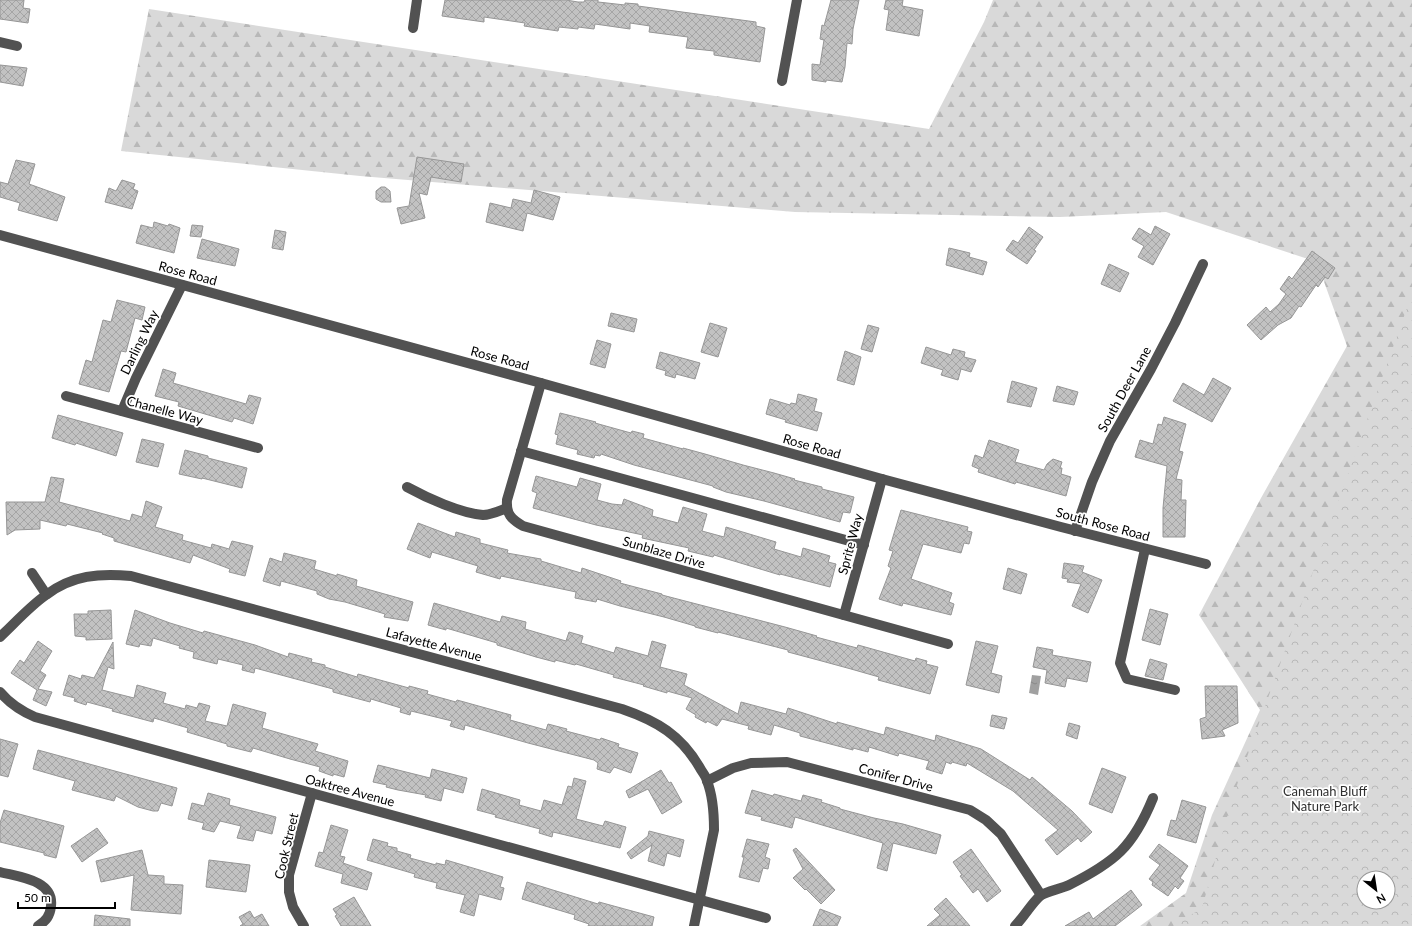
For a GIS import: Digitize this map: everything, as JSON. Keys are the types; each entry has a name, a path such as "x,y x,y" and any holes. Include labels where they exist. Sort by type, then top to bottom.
{"street":[{"path":"413,28 417,0"},
{"path":"782,82 797,0"},
{"path":"0,42 17,46"},
{"name":"Rose Road","path":"0,235 541,383 882,479 993,508"},
{"name":"South Deer Lane","path":"1075,531 1092,482 1110,441 1144,382 1175,323 1203,264"},
{"name":"Darling Way","path":"122,412 136,378 182,285"},
{"path":"406,487 429,498 466,511 483,515 507,508 507,500 541,383"},
{"name":"Chanelle Way","path":"66,396 258,448"},
{"path":"521,451 864,545"},
{"name":"Sprite Way","path":"844,615 882,479"},
{"name":"Sunblaze Drive","path":"507,508 509,516 522,526 948,644"},
{"name":"South Rose Road","path":"993,508 1075,531 1206,564"},
{"path":"1145,549 1120,663 1127,678 1175,690"},
{"path":"32,573 46,594"},
{"name":"Lafayette Avenue","path":"0,637 46,594 67,582 88,576 110,574 131,576 622,709 653,721 670,732 681,742 696,760 707,781 714,815 714,830 694,926"},
{"name":"Oaktree Avenue","path":"0,692 19,709 34,717 766,918"},
{"name":"Conifer Drive","path":"707,781 733,768 751,763 787,762 970,810 986,820 1001,834 1041,895"},
{"name":"Cook Street","path":"304,926 293,907 289,892 289,876 312,793"},
{"path":"1015,926 1041,895 1064,888 1082,879 1104,866 1122,852 1135,836 1145,818 1153,798"},
{"path":"0,872 32,880 42,885 47,890 51,898 51,908 49,916 38,926"}],"green space":[{"path":"993,0 1412,0 1412,926 1140,926 1186,893 1212,815 1260,710 1199,615 1261,498 1347,346 1317,262 1166,212 1060,217 795,212 360,176 121,151 149,9 929,129 984,22"},
{"name":"Canemah Bluff Nature Park","path":"1412,294 1412,926 1173,926 1202,908 1232,799"}],"water":[{"path":"1032,675 1041,676 1038,695 1029,693"}],"building":[{"path":"0,0 24,0 23,8 30,9 28,23 0,19"},
{"path":"445,0 566,0 584,2 585,0 598,0 598,2 625,5 625,3 638,4 638,6 756,22 756,26 765,28 760,62 714,55 714,51 686,48 688,37 649,32 650,26 630,23 630,29 595,24 594,29 559,27 558,31 524,26 525,23 484,17 484,22 442,16"},
{"path":"831,0 859,0 853,29 852,44 847,43 842,82 812,80 812,64 820,65 824,40 820,39 822,25 824,26"},
{"path":"886,0 903,0 902,6 923,10 919,36 886,30 889,10 884,9"},
{"path":"0,65 27,68 23,86 0,82"},
{"path":"417,157 464,164 461,182 431,177 427,195 419,193 425,218 401,224 397,208 409,206"},
{"path":"16,160 35,164 29,184 65,197 57,221 18,210 20,203 0,197 0,182 8,184"},
{"path":"122,180 135,184 133,189 138,191 132,209 105,202 109,188 116,191"},
{"path":"381,187 385,187 390,191 391,202 381,202 376,199 376,191"},
{"path":"534,190 560,197 553,220 527,213 523,231 486,222 490,203 511,208 513,199 531,203"},
{"path":"154,222 168,226 169,224 180,228 174,253 136,243 141,225 153,228"},
{"path":"192,225 203,226 201,237 190,236"},
{"path":"1155,226 1170,234 1153,265 1138,257 1144,246 1132,239 1139,228 1151,235"},
{"path":"1029,227 1043,237 1027,264 1006,250 1013,240 1018,243"},
{"path":"275,230 286,232 283,250 272,248"},
{"path":"202,239 239,249 235,266 197,258"},
{"path":"949,248 970,253 969,257 987,262 983,275 946,265"},
{"path":"1312,251 1335,268 1328,279 1325,277 1318,287 1316,285 1301,307 1299,306 1291,318 1278,325 1261,340 1247,325 1266,307 1270,312 1279,304 1286,294 1280,289 1289,276 1292,279"},
{"path":"1109,264 1129,273 1120,292 1101,284"},
{"path":"117,300 145,307 142,320 135,318 126,352 121,351 109,392 79,384 86,360 92,362 103,320 111,322"},
{"path":"611,313 637,319 634,332 608,326"},
{"path":"710,323 727,328 718,357 701,352"},
{"path":"868,325 879,328 872,352 861,349"},
{"path":"597,340 611,344 605,368 590,364"},
{"path":"926,347 951,355 953,349 965,352 964,357 976,360 971,372 961,369 958,380 941,375 943,370 921,363"},
{"path":"845,351 861,357 854,385 837,380"},
{"path":"660,352 700,363 695,379 676,374 675,378 665,375 666,371 656,368"},
{"path":"163,369 176,373 173,383 246,404 249,395 261,398 253,424 234,418 232,422 178,406 179,402 155,396"},
{"path":"1213,378 1231,388 1212,422 1173,401 1183,383 1204,395"},
{"path":"1012,381 1037,388 1031,407 1007,402"},
{"path":"1057,386 1078,392 1074,405 1053,401"},
{"path":"798,394 817,399 814,411 822,413 817,431 785,422 786,420 766,414 770,399 790,405 791,403 796,404"},
{"path":"560,413 631,433 632,431 644,434 643,438 774,473 822,487 822,489 854,497 850,513 843,512 840,522 726,492 713,486 634,465 601,454 600,456 595,455 594,458 577,454 578,450 556,444 558,435 555,434"},
{"path":"58,415 123,433 116,456 76,443 75,445 52,438"},
{"path":"1164,417 1186,424 1179,451 1183,452 1176,479 1182,480 1181,500 1186,500 1185,537 1163,537 1163,508 1167,466 1135,457 1140,440 1153,444 1158,424 1162,425"},
{"path":"142,439 164,444 158,467 136,462"},
{"path":"989,440 1019,450 1015,462 1044,470 1047,464 1053,459 1062,462 1060,468 1062,468 1061,474 1071,477 1066,496 1016,482 1015,484 978,472 979,469 972,466 975,455 983,458"},
{"path":"185,450 208,456 208,458 247,468 242,488 179,474"},
{"path":"536,476 577,487 580,478 601,484 597,500 622,505 624,499 653,510 652,516 678,523 683,507 707,514 702,531 724,537 726,527 776,542 774,549 801,557 803,548 830,556 828,562 836,564 830,587 780,575 714,555 713,557 688,551 689,548 642,538 643,535 596,525 533,508 537,493 532,491"},
{"path":"51,477 64,479 59,502 130,521 132,514 142,517 146,501 162,507 155,527 183,535 182,540 211,548 212,544 229,549 232,541 253,546 245,576 229,572 230,569 193,555 190,563 114,541 114,538 102,534 103,533 67,524 66,526 40,520 40,529 15,530 7,535 6,502 45,502"},
{"path":"901,510 968,527 967,531 972,532 969,544 964,543 961,553 923,544 911,579 952,593 949,602 954,604 951,615 903,603 902,606 879,599 891,568 888,566 893,551 889,550"},
{"path":"418,523 455,537 456,532 480,539 480,543 508,550 507,553 541,559 541,561 581,573 582,568 621,581 620,583 817,636 816,637 857,648 858,645 915,661 916,658 927,661 926,664 938,667 930,694 878,680 879,677 788,652 788,650 695,627 597,599 596,602 575,598 576,592 501,576 500,579 476,572 478,566 432,552 430,558 407,549"},
{"path":"284,553 316,561 314,569 357,580 356,586 413,602 408,621 384,617 385,614 345,602 329,599 317,594 317,591 281,581 280,586 263,581 270,558 282,562"},
{"path":"1064,563 1084,566 1082,572 1102,580 1088,613 1072,606 1081,584 1067,582 1068,579 1062,578"},
{"path":"1008,568 1027,574 1021,594 1003,589"},
{"path":"434,603 500,622 502,616 526,622 525,629 566,641 569,632 583,636 581,643 614,653 616,647 648,656 652,641 666,645 660,667 687,674 684,685 738,714 741,702 786,714 788,708 837,724 837,722 884,735 886,727 935,741 936,735 981,749 1030,780 1032,777 1072,811 1092,832 1081,842 1078,838 1057,855 1045,840 1058,830 1013,791 967,763 966,766 946,762 942,774 926,769 929,761 899,753 898,756 869,747 868,752 853,748 853,750 800,736 800,733 774,725 771,735 748,729 749,726 722,719 717,726 707,721 706,723 695,717 696,715 686,709 692,698 643,686 644,685 613,677 614,675 576,664 555,660 555,662 536,657 497,645 497,643 446,628 446,630 428,625"},
{"path":"1150,609 1168,614 1160,645 1142,640"},
{"path":"111,610 112,639 86,640 86,637 75,636 74,614 88,614 88,611"},
{"path":"135,610 170,623 203,633 204,631 255,645 288,657 289,653 312,659 311,662 325,665 325,667 357,677 358,674 409,688 409,686 428,691 427,694 456,702 457,700 511,715 510,720 546,730 548,724 567,729 566,731 600,740 601,738 619,744 618,747 638,753 631,773 614,767 610,773 597,769 598,763 594,760 465,725 464,730 450,726 452,721 411,711 410,715 400,712 401,708 371,699 370,702 333,692 333,689 255,668 254,673 242,670 243,665 218,659 217,664 193,658 194,652 153,638 151,646 140,644 139,647 126,644"},
{"path":"38,641 52,651 40,671 46,675 38,689 52,692 46,706 33,700 37,690 11,673 20,660 24,663"},
{"path":"976,641 998,646 991,673 1002,676 999,693 966,685"},
{"path":"113,642 114,669 108,667 102,690 134,698 137,685 166,693 163,703 185,709 186,705 197,708 199,703 210,706 205,721 227,726 233,704 266,713 262,728 318,744 315,751 348,761 344,777 333,774 333,776 319,771 320,767 253,748 251,752 227,746 227,744 187,732 188,728 154,718 153,722 112,711 113,709 87,702 86,705 74,701 75,698 63,695 69,675 81,679 82,675 94,678"},
{"path":"1037,647 1053,650 1052,655 1091,662 1087,682 1067,678 1065,687 1045,683 1047,670 1033,667"},
{"path":"1150,659 1167,664 1163,680 1145,676"},
{"path":"1205,686 1237,686 1238,723 1222,730 1225,736 1202,739 1200,719 1206,717"},
{"path":"992,715 1007,718 1004,729 990,726"},
{"path":"1069,723 1080,726 1077,739 1066,735"},
{"path":"0,739 18,744 8,777 0,775"},
{"path":"38,750 177,788 172,806 161,803 158,811 153,811 138,807 116,796 114,801 72,790 75,781 33,769"},
{"path":"378,765 430,778 432,769 467,778 463,793 444,788 441,801 425,797 426,795 398,790 386,787 387,785 373,782"},
{"path":"1102,768 1126,777 1112,813 1089,804"},
{"path":"661,770 669,783 671,782 682,802 662,814 648,789 629,798 626,791"},
{"path":"574,778 586,781 576,819 603,826 605,821 626,827 620,848 553,832 552,837 539,833 540,829 495,817 496,815 477,810 482,789 520,800 519,805 541,811 544,800 562,805 568,786 572,787"},
{"path":"752,790 773,796 774,794 801,801 803,795 822,800 821,802 840,809 941,835 936,854 893,843 887,871 877,868 883,843 795,817 792,828 761,820 762,817 745,813"},
{"path":"208,793 230,799 229,805 276,817 272,834 256,830 253,841 237,838 241,826 220,821 214,832 202,829 204,823 188,819 192,803 204,806"},
{"path":"1182,800 1206,807 1196,843 1167,835 1171,820 1176,821"},
{"path":"4,810 64,826 56,858 44,855 44,853 0,842 0,823"},
{"path":"331,825 348,830 340,856 345,857 343,863 372,873 367,890 341,883 343,874 315,866 319,852 323,853"},
{"path":"97,828 108,843 82,862 71,846"},
{"path":"649,831 684,840 680,857 667,853 664,866 648,861 652,845 631,859 627,853 648,836"},
{"path":"373,839 388,843 387,846 397,848 397,851 411,855 410,858 436,865 436,863 445,865 446,860 503,877 500,887 504,888 501,900 479,894 474,916 460,912 465,895 436,888 437,883 414,877 415,874 367,860"},
{"path":"747,839 769,844 765,857 770,859 768,869 763,868 759,882 739,877"},
{"path":"1159,844 1188,866 1180,878 1184,881 1178,889 1175,886 1168,896 1152,885 1153,882 1149,879 1160,865 1149,857"},
{"path":"796,848 835,890 821,904 793,878 803,869 793,850"},
{"path":"971,849 1001,891 987,902 978,889 973,893 960,876 962,875 953,862"},
{"path":"142,850 148,875 164,876 164,884 183,885 181,914 131,910 134,875 101,882 96,861"},
{"path":"209,860 250,865 246,892 206,887"},
{"path":"527,882 598,904 599,902 654,917 652,926 588,926 589,924 574,919 575,915 522,899"},
{"path":"1131,890 1142,905 1115,926 1065,926 1089,912 1093,919"},
{"path":"354,897 371,926 341,926 335,916 337,915 333,909"},
{"path":"946,898 970,926 927,926 940,915 934,909"},
{"path":"820,909 841,917 837,926 813,926"},
{"path":"250,911 254,918 262,914 269,926 240,926 243,924 239,917"},
{"path":"95,915 130,919 130,926 94,926"}]}
